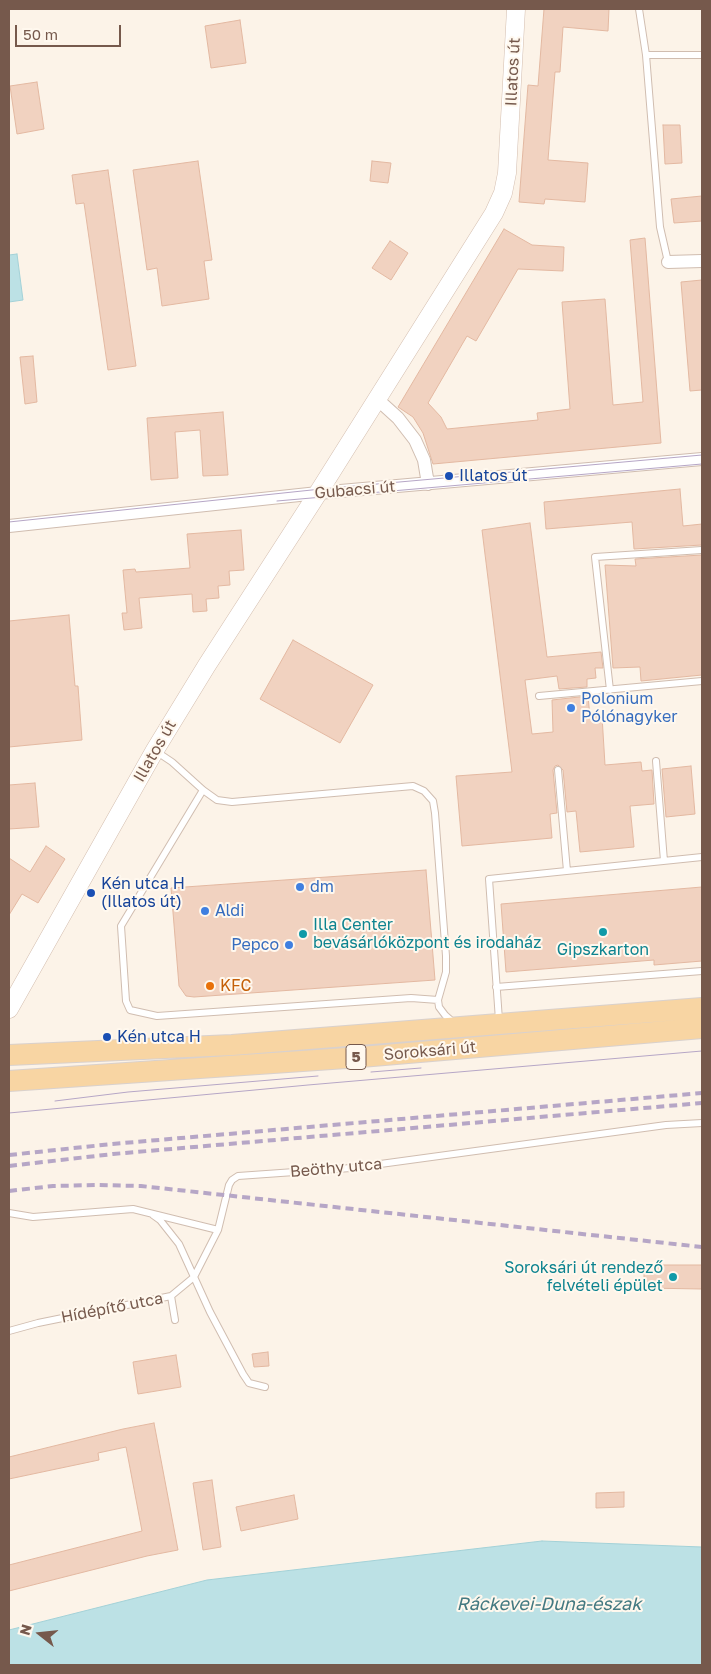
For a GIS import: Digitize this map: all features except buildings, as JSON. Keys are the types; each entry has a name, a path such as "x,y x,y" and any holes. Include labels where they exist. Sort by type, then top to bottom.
{"main road":[{"name":"Soroksári út","path":"9,1055 232,1044 702,1008"},
{"name":"Soroksári út","path":"11,1077 361,1057 702,1028"}],"street":[{"name":"Illatos út","path":"9,1009 155,750 494,213 503,193 507,173 516,9"},
{"path":"668,262 702,261"},
{"path":"377,399 398,418 415,440 424,460 428,484"},
{"name":"Gubacsi út","path":"9,526 318,493 702,459"}],"lane":[{"path":"639,9 646,55 660,227 668,262"},
{"path":"646,55 702,55"},
{"path":"610,690 595,557 702,550"},
{"path":"539,696 702,681"},
{"path":"155,750 217,800 232,802 413,786 424,790 433,801 436,813 446,956 446,972 438,1000 439,1007 445,1015 462,1027"},
{"path":"656,761 664,861"},
{"path":"558,770 566,871"},
{"path":"203,790 121,926 126,1001 130,1010 157,1016 411,998 438,1000"},
{"path":"499,1024 489,879 702,857"},
{"path":"496,987 702,971"},
{"name":"Beöthy utca","path":"194,1277 218,1230 229,1185 238,1176 351,1168 666,1125 702,1123"},
{"path":"9,1213 33,1217 133,1209 218,1230"},
{"path":"148,1212 160,1220 179,1244 210,1312 249,1383 265,1387"},
{"name":"Hídépítő utca","path":"9,1331 38,1323 171,1296 194,1277"},
{"path":"171,1296 176,1320"}],"water":[{"path":"17,254 23,300 9,302 9,255"},
{"name":"Ráckevei-Duna-észak","path":"542,1541 702,1547 702,1665 9,1665 9,1630 207,1580"}],"tram line":[{"path":"9,522 321,489 702,455"},
{"path":"277,501 702,464"},
{"path":"9,1113 702,1051"},
{"path":"371,1072 421,1068"},
{"path":"55,1101 128,1092 318,1076"}],"railway":[{"path":"9,1155 112,1144 702,1093"},
{"path":"9,1166 113,1154 702,1103"},
{"path":"9,1191 53,1186 141,1186 702,1247"}],"place":[{"name":"Illatos út","path":"449,476"},
{"name":"Polonium Pólónagyker","path":"571,708"},
{"name":"dm","path":"300,887"},
{"name":"Kén utca H (Illatos út)","path":"91,893"},
{"name":"Aldi","path":"205,911"},
{"name":"Gipszkarton","path":"603,932"},
{"name":"Illa Center bevásárlóközpont és irodaház","path":"303,934"},
{"name":"Pepco","path":"289,945"},
{"name":"KFC","path":"210,986"},
{"name":"Kén utca H","path":"107,1037"},
{"name":"Soroksári út rendező felvételi épület","path":"673,1277"}]}
